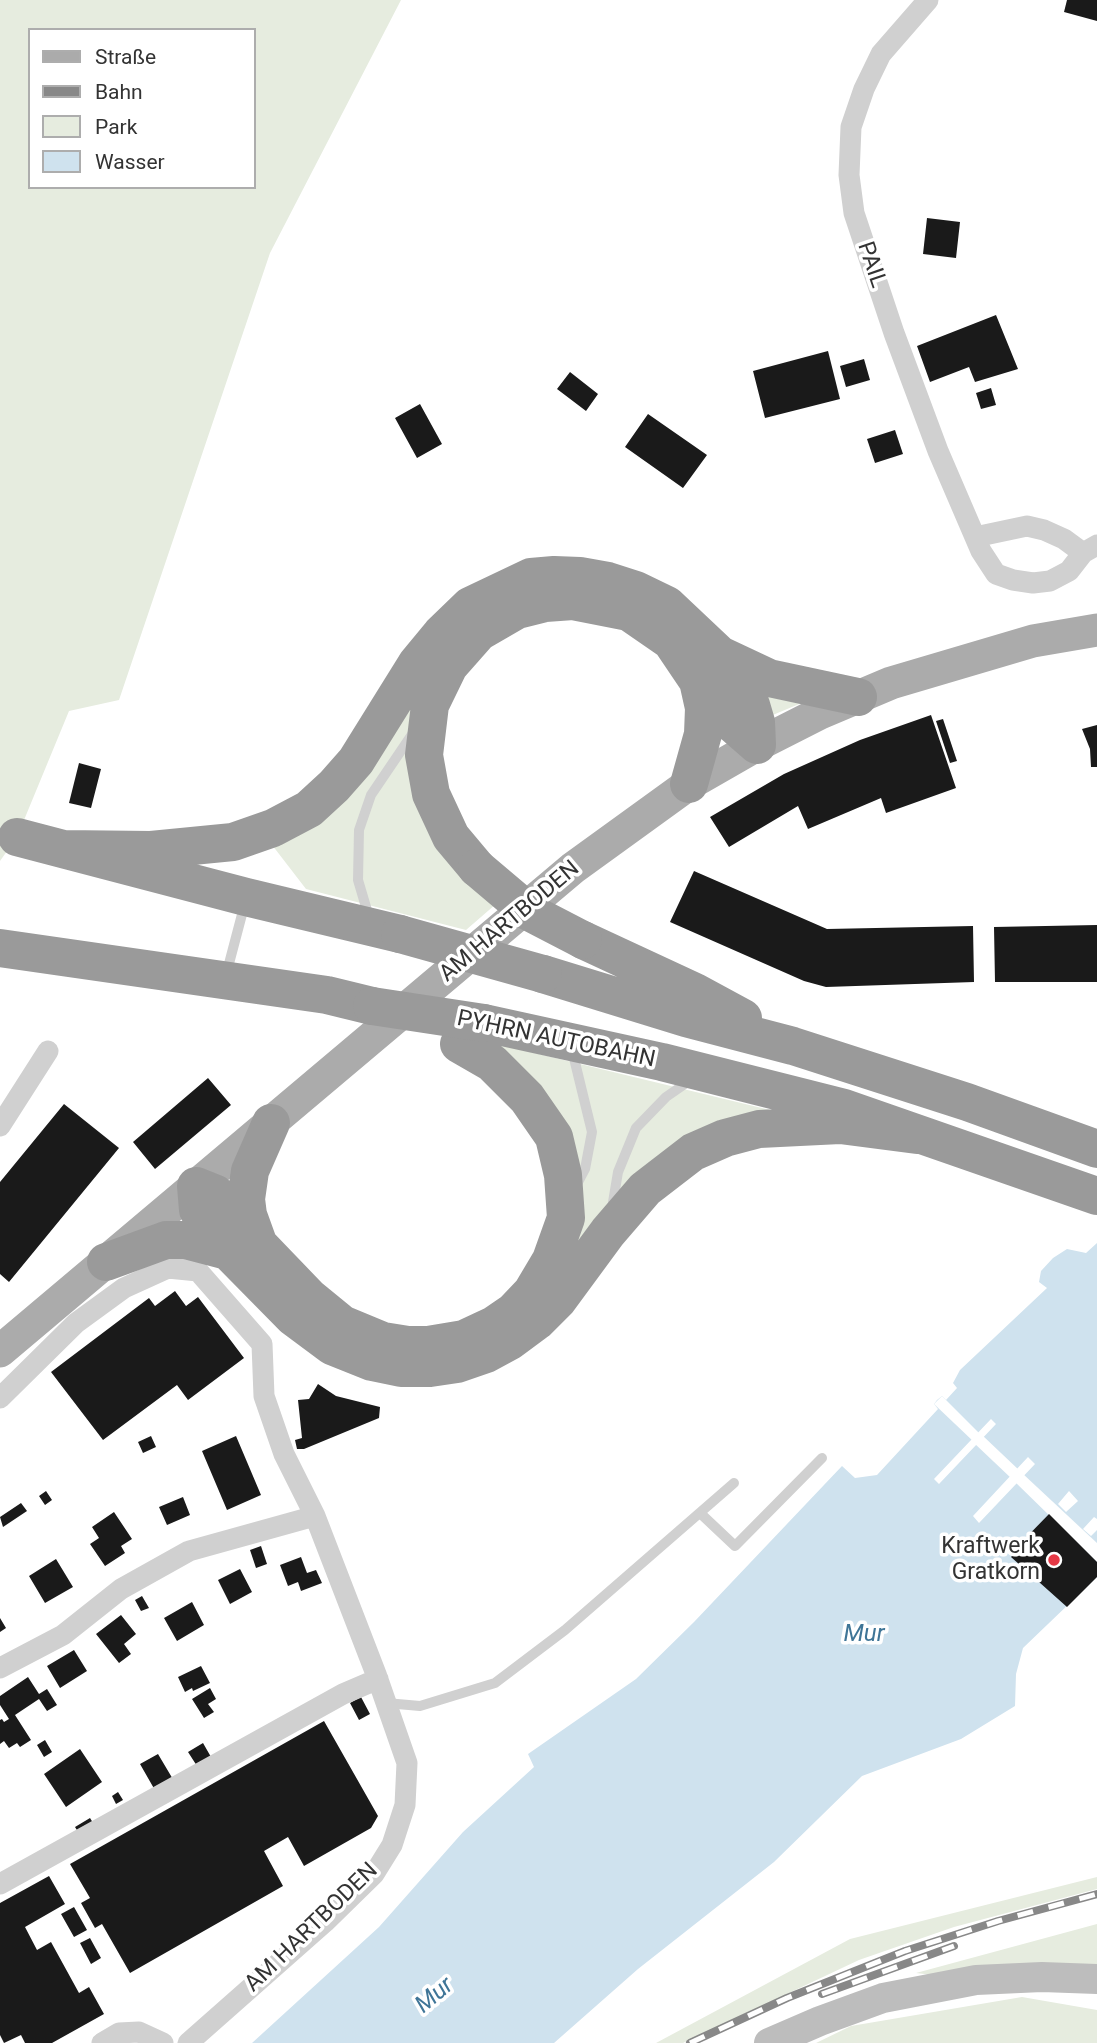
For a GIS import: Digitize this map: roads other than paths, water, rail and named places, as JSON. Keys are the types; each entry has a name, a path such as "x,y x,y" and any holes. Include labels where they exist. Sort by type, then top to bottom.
{"highway":[{"path":"62,849 151,849 233,842 273,828 309,808 334,786 356,761 417,663 440,634 470,606 531,578 580,576 636,590 667,605 709,668 734,725 757,745"},
{"path":"793,1046 695,992 529,912 478,869 451,837 431,794 424,755 430,708 449,666 480,632 517,610 545,603 573,601 629,612 709,668 858,697"},
{"path":"689,784 703,734 709,668"},
{"path":"17,836 246,897 386,930 686,1018 793,1046 967,1102 1097,1149"},
{"path":"0,947 327,995 472,1034 492,1062 527,1098 554,1137 563,1175 566,1218 551,1260 532,1292 513,1312 494,1325 464,1339 428,1345 408,1345 383,1341 342,1324 198,1210 196,1186"},
{"name":"PYHRN AUTOBAHN","path":"472,1034 569,1042 844,1108 1097,1196"},
{"path":"271,1123 250,1171 244,1248 293,1317 332,1346 372,1362 401,1368 457,1364 486,1354 510,1341 537,1321 558,1300 608,1232 645,1189 693,1152 725,1138 759,1129 840,1125 917,1135"},
{"path":"106,1262 166,1240 244,1248"}],"main road":[{"name":"AM HARTBODEN","path":"0,1351 573,868 689,784 820,713 891,683 1033,641 1097,630"},
{"path":"769,2043 883,1998 923,1990 976,1980 1042,1977 1097,1979"}],"street":[{"name":"PAIL","path":"928,0 881,54 864,89 851,127 849,175 854,213 894,333 938,451 981,551 996,574 1033,583 1050,581 1069,570 1090,549 1027,526 975,537"},
{"path":"0,1126 48,1051"},
{"name":"AM HARTBODEN","path":"0,1398 76,1323 124,1288 168,1268 198,1271 262,1344 264,1396 284,1454 315,1516 378,1679 407,1763 405,1805 392,1845 374,1874 326,1922 188,2043"},
{"path":"0,1668 63,1635 121,1590 189,1551 315,1516"},
{"path":"0,1884 343,1694 378,1679"},
{"path":"102,2043 119,2033 139,2032 163,2043"}],"lane":[{"path":"386,930 358,880 359,830 371,795 430,708"},
{"path":"225,979 246,897"},
{"path":"565,1207 585,1169 592,1132 569,1042"},
{"path":"608,1232 618,1172 636,1128 666,1097 702,1072"},
{"path":"700,1513 735,1546 822,1458"},
{"path":"386,1703 420,1706 495,1684 565,1630 734,1483"}],"water":[{"name":"Mur","path":"1097,1243 1097,1519 1094,1517 1083,1529 1091,1536 1097,1530 1097,1577 1023,1648 1016,1674 1015,1706 961,1739 862,1776 774,1862 638,1969 554,2043 252,2043 379,1927 463,1832 534,1767 528,1754 636,1679 842,1466 855,1478 877,1475 938,1409 934,1404 937,1400 942,1396 946,1400 957,1388 953,1383 960,1370 1047,1288 1039,1282 1041,1271 1053,1258 1067,1249 1086,1253","holes":["991,1419 996,1424 939,1484 934,1479","1028,1457 1035,1464 979,1523 973,1516","1069,1491 1078,1501 1066,1512 1058,1504"]}],"railway":[{"path":"690,2043 787,1998 905,1951 998,1921 1097,1894"},
{"path":"822,1994 954,1946"}],"place":[{"name":"Kraftwerk Gratkorn","path":"1054,1560"}]}
